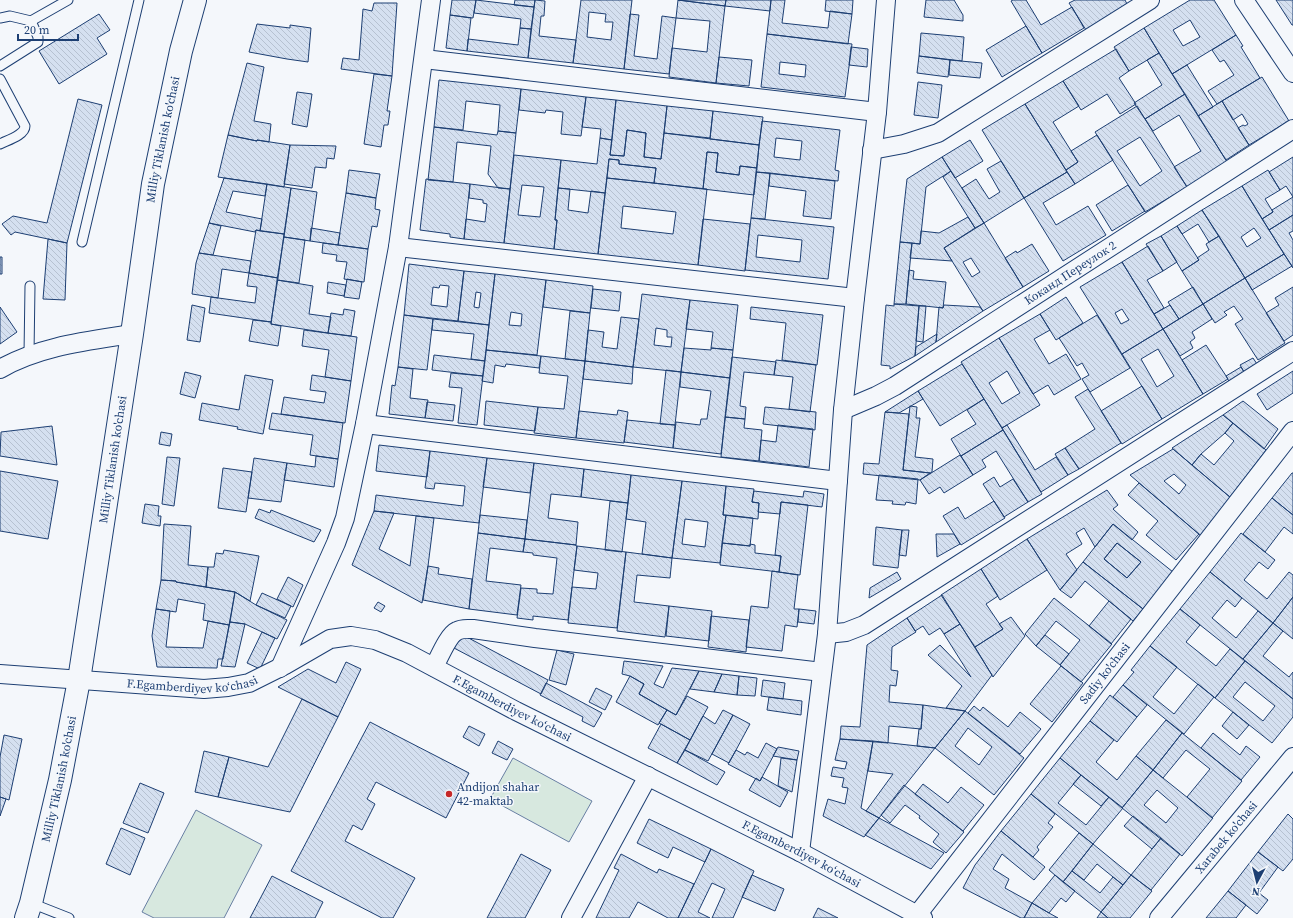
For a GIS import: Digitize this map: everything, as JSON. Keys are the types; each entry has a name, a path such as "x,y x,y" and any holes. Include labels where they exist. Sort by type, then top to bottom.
{"main road":[{"name":"Milliy Tiklanish ko'chasi","path":"29,911 60,780 79,680 132,334 153,184 181,51 195,0"}],"street":[{"path":"280,668 336,543 345,518 365,424 398,247 431,0"},
{"path":"800,852 826,634 843,410 877,112 886,0"},
{"path":"872,150 904,144 938,133 1150,0"},
{"path":"1244,0 1293,73"},
{"path":"424,59 877,112"},
{"name":"Коканд Πереулок 2","path":"843,410 895,386 1293,129"},
{"path":"398,247 855,298"},
{"path":"0,368 29,354 86,341 132,334"},
{"path":"826,634 846,632 864,625 1293,351"},
{"path":"365,424 838,481"},
{"name":"Sadiy ko'chasi","path":"920,916 1293,431"},
{"path":"434,667 451,635 462,629 822,672"},
{"name":"F.Egamberdiyev kо‘chasi","path":"0,674 204,689 222,688 250,683 280,668 330,639 351,636 375,640 407,653 516,711 800,852 920,916"},
{"name":"Xarabek ko'chasi","path":"1158,918 1293,757"},
{"path":"571,918 648,776"}],"lane":[{"path":"0,18 10,16 31,21 68,0"},
{"path":"82,242 139,0"},
{"path":"0,66 38,42 38,37 31,21"},
{"path":"0,79 26,128 23,132 0,144"},
{"path":"29,354 30,286"},
{"path":"29,911 69,918"}],"shaded area":[{"path":"513,758 592,801 569,842 490,799"},
{"path":"196,810 262,845 224,918 154,918 142,912"}],"building":[{"path":"452,0 476,0 473,18 450,15"},
{"path":"476,0 534,7 531,29 520,28 521,19 474,13"},
{"path":"515,0 535,0 534,7 514,5"},
{"path":"535,0 545,1 544,16 541,16 539,36 576,40 573,63 528,58"},
{"path":"581,0 632,0 624,69 573,63","holes":["589,12 606,14 605,22 613,22 611,40 587,37"]},
{"path":"678,0 726,0 725,6"},
{"path":"678,0 725,6 716,83 669,77 672,48 707,52 710,21 676,18"},
{"path":"726,0 771,0 770,11 725,6"},
{"path":"771,0 785,0 782,23 828,28 830,11 852,14 848,44 767,34"},
{"path":"826,0 853,0 852,14 825,11"},
{"path":"926,0 954,0 963,15 963,21 924,17"},
{"path":"1026,0 1041,25 1072,7 1084,28 1042,53 1011,1"},
{"path":"1075,0 1125,0 1127,4 1086,30 1069,3"},
{"path":"1190,0 1214,0 1236,35 1172,74 1144,28","holes":["1190,20 1200,37 1183,46 1173,30"]},
{"path":"1276,0 1293,0 1293,25 1292,25"},
{"path":"374,3 397,3 392,76 341,69 343,58 359,60 363,9 372,11"},
{"path":"99,14 110,30 97,38 107,54 59,84 39,51"},
{"path":"630,14 639,15 634,56 657,59 662,16 676,18 669,74 624,69"},
{"path":"450,15 471,18 467,51 446,48"},
{"path":"257,24 290,28 290,25 311,28 308,62 249,52"},
{"path":"1026,26 1042,53 1002,77 986,50"},
{"path":"520,28 531,29 528,58 467,51 468,39 518,45"},
{"path":"1144,28 1159,53 1129,71 1114,47"},
{"path":"921,33 964,37 962,61 919,56"},
{"path":"767,34 852,44 845,97 761,87","holes":["780,62 806,65 805,77 779,74"]},
{"path":"1236,35 1243,46 1241,47 1260,78 1217,104 1208,91 1234,75 1224,60 1220,62 1212,50"},
{"path":"851,47 868,49 867,67 849,65"},
{"path":"1116,49 1129,71 1119,78 1136,104 1120,114 1107,94 1081,110 1063,81"},
{"path":"1159,53 1185,94 1145,119 1134,103 1162,85 1147,60"},
{"path":"919,56 950,60 948,77 917,73"},
{"path":"719,57 752,60 749,86 716,83"},
{"path":"950,60 982,63 980,78 949,75"},
{"path":"247,63 264,67 254,121 271,124 269,142 228,135"},
{"path":"1187,65 1213,107 1198,116 1172,74"},
{"path":"374,74 392,76 387,111 390,111 388,125 384,125 381,147 364,144"},
{"path":"1262,77 1289,121 1249,145 1238,128 1248,124 1242,114 1233,120 1222,101"},
{"path":"439,80 521,89 516,133 498,131 500,105 466,101 463,130 434,127"},
{"path":"1063,81 1079,106 1053,122 1078,162 1066,170 1025,104"},
{"path":"918,82 942,85 938,118 914,115"},
{"path":"521,89 586,97 581,136 561,134 563,112 546,110 545,113 519,110"},
{"path":"297,92 312,94 307,127 292,124"},
{"path":"1185,94 1227,162 1187,187 1174,167 1201,151 1179,115 1153,131 1145,119"},
{"path":"586,97 616,100 612,140 600,138 601,129 582,127"},
{"path":"78,99 102,105 67,243 15,232 11,235 2,224 13,216 47,223"},
{"path":"616,100 667,106 661,159 644,157 646,133 627,130 624,156 610,155"},
{"path":"1222,101 1249,145 1226,160 1198,116"},
{"path":"1025,104 1067,172 1024,198 982,130"},
{"path":"667,106 713,111 710,138 664,133"},
{"path":"1137,106 1187,187 1145,212 1095,132","holes":["1140,137 1162,171 1140,186 1117,151"]},
{"path":"713,111 763,117 759,145 710,139"},
{"path":"762,121 840,130 835,170 839,171 838,181 756,172","holes":["776,138 802,141 800,160 774,157"]},
{"path":"434,127 497,135 498,131 516,133 510,189 498,188 488,174 491,146 457,142 453,182 428,180"},
{"path":"627,130 646,133 644,157 661,159 664,133 759,145 757,168 740,166 739,175 716,172 718,153 707,152 703,189 654,183 656,168 619,164 619,160 609,159 605,193 558,188 561,160 597,164 600,138 612,140 610,155 624,156"},
{"path":"228,135 257,141 290,145 284,187 218,177"},
{"path":"1097,135 1113,160 1075,184 1066,170 1078,162 1071,151"},
{"path":"970,140 983,161 955,178 942,157"},
{"path":"290,145 336,146 334,159 327,158 326,168 315,167 312,188 284,184"},
{"path":"707,152 718,153 716,172 739,175 740,166 757,168 754,195 703,189"},
{"path":"514,155 561,160 555,220 557,220 554,249 504,243","holes":["522,185 544,187 540,217 518,215"]},
{"path":"942,157 951,171 926,187 920,244 900,242 907,179"},
{"path":"1293,157 1293,197 1286,186 1280,190 1269,172"},
{"path":"609,159 619,160 619,164 656,168 654,183 607,178"},
{"path":"1001,161 1024,198 984,223 962,188 976,179 989,199 1000,192 987,169"},
{"path":"349,170 380,174 376,198 346,193"},
{"path":"1268,170 1280,190 1265,199 1273,212 1262,219 1242,186"},
{"path":"951,171 984,223 975,228 943,177"},
{"path":"756,172 770,173 765,219 751,218"},
{"path":"1067,172 1075,184 1043,203 1056,225 1088,206 1106,235 1063,261 1024,198"},
{"path":"770,173 835,181 831,219 803,216 806,191 769,186"},
{"path":"224,178 267,184 265,196 233,191 226,212 262,219 260,231 256,230 255,232 209,223"},
{"path":"607,178 707,189 698,265 598,254","holes":["623,206 676,212 673,234 621,228"]},
{"path":"426,179 470,184 464,239 450,237 450,234 420,230"},
{"path":"267,184 291,188 284,234 260,231"},
{"path":"470,184 510,189 504,243 464,239 466,219 485,222 487,204 483,203 483,200 469,198"},
{"path":"1128,185 1145,211 1112,231 1096,205"},
{"path":"1242,186 1284,254 1245,278 1202,210","holes":["1254,228 1261,238 1247,247 1241,237"]},
{"path":"291,188 317,192 310,241 284,237"},
{"path":"558,188 570,189 568,210 588,213 591,191 605,193 598,254 554,249"},
{"path":"346,193 376,198 375,209 380,210 377,227 372,226 368,249 338,245"},
{"path":"1293,197 1293,215 1269,230 1262,219 1273,212 1272,210"},
{"path":"1202,210 1219,236 1209,242 1198,224 1182,234 1177,226"},
{"path":"1293,215 1293,231 1289,233 1293,240 1293,268 1269,230"},
{"path":"968,217 975,228 944,248 952,261 910,258 912,243 920,244 921,231 939,233"},
{"path":"751,218 834,227 828,279 745,270","holes":["758,235 802,240 800,262 756,257"]},
{"path":"703,219 750,224 745,271 698,265"},
{"path":"209,223 221,226 213,255 199,253"},
{"path":"984,223 1023,287 983,311 944,248","holes":["971,258 980,272 972,277 963,262"]},
{"path":"1177,226 1199,260 1182,271 1161,236"},
{"path":"311,228 340,233 338,245 310,241"},
{"path":"256,230 284,234 278,278 249,273"},
{"path":"1161,236 1177,262 1163,271 1146,244"},
{"path":"1219,236 1245,278 1203,304 1182,271 1199,260 1197,258 1209,250 1206,244"},
{"path":"284,237 305,240 299,283 277,280"},
{"path":"48,239 67,243 65,300 43,299"},
{"path":"900,242 912,243 906,304 894,304"},
{"path":"323,243 368,249 364,282 344,279 347,262 336,261 337,255 322,253"},
{"path":"1032,244 1049,271 1023,287 1005,258"},
{"path":"1148,246 1163,271 1147,280 1164,308 1154,314 1122,262"},
{"path":"199,253 251,261 249,273 222,269 218,298 192,294 196,263"},
{"path":"1284,254 1292,266 1252,290 1245,278"},
{"path":"0,257 2,257 2,274 0,274"},
{"path":"1122,262 1163,329 1122,354 1080,287","holes":["1122,309 1129,320 1121,324 1115,313"]},
{"path":"409,264 464,271 458,321 404,315","holes":["440,285 449,286 447,307 431,305 433,287 439,288"]},
{"path":"909,270 914,271 913,279 946,282 943,308 906,304"},
{"path":"464,271 495,274 489,325 458,321","holes":["476,292 481,293 479,308 474,307"]},
{"path":"249,273 278,278 271,322 209,313 211,297 255,303 257,287 247,286"},
{"path":"495,274 546,280 537,355 486,350","holes":["511,312 522,314 521,326 509,325"]},
{"path":"1245,278 1285,343 1258,360 1235,324 1243,319 1234,306 1224,312 1227,315 1215,323 1203,304"},
{"path":"347,279 362,282 359,299 344,297"},
{"path":"277,280 313,286 309,314 331,317 328,333 271,324"},
{"path":"546,280 593,286 590,313 543,307"},
{"path":"328,282 346,285 344,296 327,293"},
{"path":"1193,287 1203,304 1179,319 1168,302"},
{"path":"1293,287 1293,335 1284,341 1266,313 1279,305 1275,298"},
{"path":"593,289 621,292 619,311 591,308"},
{"path":"642,294 690,300 681,372 633,367","holes":["656,328 667,330 667,337 672,337 671,347 654,345"]},
{"path":"1066,297 1083,323 1056,340 1040,314"},
{"path":"690,300 738,305 733,350 711,348 713,332 686,329"},
{"path":"894,304 919,306 915,356 890,369 890,366 881,365 886,305 894,306"},
{"path":"1203,304 1212,319 1192,332 1195,338 1190,342 1193,348 1180,356 1163,329"},
{"path":"192,305 205,308 200,342 187,340"},
{"path":"944,305 980,307 983,311 936,342 939,307 943,308"},
{"path":"1170,305 1179,319 1163,329 1154,314"},
{"path":"919,306 926,306 923,342 916,341"},
{"path":"0,307 17,332 0,344"},
{"path":"751,307 823,315 817,365 782,360 786,323 750,319"},
{"path":"344,309 355,311 351,336 328,333 331,313 343,315"},
{"path":"570,311 590,313 585,361 565,359"},
{"path":"1040,314 1050,330 1034,339 1049,364 1066,354 1081,379 1054,395 1048,385 1033,394 999,338"},
{"path":"404,315 433,319 427,370 398,367"},
{"path":"1097,315 1130,368 1090,392 1082,379 1089,375 1082,363 1077,366 1059,338"},
{"path":"621,317 639,319 633,367 585,361 588,330 604,332 602,347 617,349"},
{"path":"433,319 489,325 485,361 471,359 474,334 432,330"},
{"path":"253,320 271,322 271,324 281,326 278,346 249,341"},
{"path":"1163,329 1203,394 1162,419 1122,354","holes":["1158,349 1174,376 1157,387 1141,359"]},
{"path":"304,330 357,337 351,381 325,377 329,350 302,346"},
{"path":"937,334 936,342 915,356 916,347"},
{"path":"999,338 1040,405 1002,428 961,362","holes":["1007,371 1020,393 1002,404 989,383"]},
{"path":"1206,345 1228,379 1203,394 1182,360"},
{"path":"684,348 733,350 730,378 681,372"},
{"path":"486,350 541,356 539,368 506,364 505,367 495,365 493,383 482,381"},
{"path":"434,355 485,361 483,376 432,370"},
{"path":"541,356 585,361 576,438 534,433 538,407 564,409 568,376 539,373"},
{"path":"732,357 776,362 774,375 744,372 740,406 746,407 745,419 725,417"},
{"path":"1253,358 1259,367 1246,375 1240,365"},
{"path":"776,360 816,365 810,412 789,409 793,377 774,375"},
{"path":"585,361 633,367 632,384 583,379"},
{"path":"962,364 984,399 940,426 918,391"},
{"path":"398,367 413,369 410,398 428,400 425,418 389,414 392,385 395,386"},
{"path":"1241,367 1245,374 1230,383 1226,376"},
{"path":"666,370 681,372 675,425 660,424"},
{"path":"1293,371 1293,393 1267,410 1257,394"},
{"path":"185,372 201,376 195,398 180,394"},
{"path":"681,372 730,378 721,454 673,448 676,422 700,425 701,419 707,419 711,391 680,387"},
{"path":"451,373 483,376 477,425 458,423 462,388 449,387"},
{"path":"245,375 273,380 263,434 237,429 238,427 199,420 202,403 239,410"},
{"path":"312,375 351,381 345,423 281,414 284,397 324,403 326,392 310,390"},
{"path":"1142,386 1162,419 1122,444 1101,411"},
{"path":"1088,389 1121,443 1079,469 1065,448 1095,429 1075,397"},
{"path":"918,391 923,399 899,413 885,412"},
{"path":"984,399 1003,430 961,456 951,439 976,424 967,410"},
{"path":"486,401 538,407 535,431 484,425"},
{"path":"1243,401 1278,429 1264,449 1223,415"},
{"path":"427,402 455,405 453,421 425,418"},
{"path":"910,406 917,407 916,418 920,418 915,457 933,459 932,472 930,473 903,470"},
{"path":"765,407 816,412 815,430 763,424"},
{"path":"618,410 628,412 624,443 576,438 579,411 617,415"},
{"path":"885,412 909,414 903,470 930,473 920,480 863,474 864,463 879,464"},
{"path":"272,413 343,423 338,459 310,455 313,435 269,429"},
{"path":"1223,415 1233,423 1225,433 1201,454 1192,465 1172,448"},
{"path":"725,417 745,419 744,428 762,430 759,461 721,457"},
{"path":"627,420 675,425 673,448 624,442"},
{"path":"1233,423 1266,450 1230,497 1192,465 1201,454 1214,465 1234,441 1225,433"},
{"path":"778,425 813,429 809,467 759,461 761,440 776,442"},
{"path":"1007,425 1035,470 1056,457 1068,475 1041,492 1002,428"},
{"path":"52,426 57,465 0,456 1,432"},
{"path":"1003,430 1042,494 1028,502 996,451 982,460 986,467 973,475 961,456"},
{"path":"161,432 172,434 170,446 159,444"},
{"path":"379,445 430,451 427,477 376,471"},
{"path":"1065,448 1079,469 1068,475 1055,454"},
{"path":"1173,449 1231,498 1201,536 1130,475","holes":["1174,474 1186,485 1179,494 1164,481"]},
{"path":"430,451 487,458 479,523 374,511 376,495 463,506 465,486 435,483 434,489 425,488"},
{"path":"960,455 973,475 944,493 940,487 929,494 920,480"},
{"path":"316,456 338,459 334,487 284,480 287,463 315,467"},
{"path":"167,457 180,458 174,506 162,504"},
{"path":"254,458 287,463 281,502 248,498"},
{"path":"487,458 534,463 530,493 483,487"},
{"path":"534,463 584,469 581,497 551,494 548,518 578,522 576,545 525,539"},
{"path":"223,468 252,472 246,512 218,508"},
{"path":"584,469 631,475 628,503 581,497"},
{"path":"0,471 58,481 48,539 0,531"},
{"path":"1293,473 1293,515 1272,498"},
{"path":"631,475 682,481 672,558 642,554 646,522 626,519"},
{"path":"879,475 918,479 916,504 906,502 905,505 892,504 893,501 876,500"},
{"path":"994,477 1000,487 1013,479 1028,502 1004,517 983,484"},
{"path":"682,481 726,486 723,515 726,515 720,563 672,558","holes":["685,519 708,522 705,547 682,544"]},
{"path":"1139,483 1199,534 1176,560 1146,535 1158,521 1128,495"},
{"path":"726,486 754,489 752,502 759,503 758,519 723,515"},
{"path":"1107,490 1118,505 1113,509 1138,532 1132,540 1113,524 1095,547 1084,528 1076,533 1082,544 1066,554 1077,570 1060,590 1027,539"},
{"path":"754,491 803,497 804,491 824,494 822,507 781,502 780,514 758,512 759,503 752,502"},
{"path":"1272,498 1293,515 1293,534 1284,527 1265,552 1243,534"},
{"path":"610,501 628,503 622,552 605,550"},
{"path":"994,501 1005,518 961,545 943,516 958,507 965,519"},
{"path":"781,502 808,505 800,575 779,572 781,556 775,555"},
{"path":"145,504 159,506 158,516 161,516 160,526 142,523"},
{"path":"259,509 270,513 271,510 321,530 314,542 255,518"},
{"path":"374,511 394,513 379,549 410,566 416,516 434,518 422,603 352,565"},
{"path":"480,515 527,520 525,539 478,533"},
{"path":"726,515 753,518 750,546 722,543"},
{"path":"164,524 191,526 188,565 208,567 206,587 176,581 161,580"},
{"path":"1113,524 1173,572 1143,609 1083,562","holes":["1117,543 1141,562 1127,578 1104,559"]},
{"path":"876,527 902,530 898,568 873,565"},
{"path":"902,530 909,530 906,556 899,555"},
{"path":"478,533 525,539 523,552 490,548 486,581 521,585 517,615 469,609"},
{"path":"1241,533 1275,560 1268,569 1259,562 1244,580 1267,599 1289,572 1293,575 1293,597 1273,623 1210,572"},
{"path":"936,534 954,534 960,544 937,557"},
{"path":"525,539 577,546 568,620 533,616 533,620 517,618 521,588 537,589 537,593 553,594 557,558 533,555 533,553 523,552"},
{"path":"1027,539 1047,570 1000,600 981,569"},
{"path":"722,543 750,546 750,544 755,545 755,553 781,556 779,572 720,565"},
{"path":"1117,543 1141,562 1127,578 1104,559"},
{"path":"577,546 626,552 617,628 568,623 572,587 596,589 598,573 574,570"},
{"path":"224,550 259,556 250,601 235,592 206,587 208,567 214,567 216,553 223,554"},
{"path":"626,552 672,558 670,578 637,575 634,602 669,606 665,637 617,631"},
{"path":"1083,562 1143,609 1133,621 1085,581 1071,598 1060,590"},
{"path":"428,566 439,568 438,574 472,579 469,609 423,600"},
{"path":"981,569 998,596 986,604 1003,629 975,647 941,595"},
{"path":"772,571 798,575 794,609 799,609 797,627 785,625 782,651 746,647 751,606 768,608"},
{"path":"897,572 901,579 869,598 870,588"},
{"path":"1210,572 1242,598 1235,607 1227,600 1212,618 1236,638 1258,611 1273,623 1243,659 1180,609"},
{"path":"288,577 303,585 293,607 277,599"},
{"path":"161,580 176,581 235,592 229,625 203,620 205,604 178,599 176,612 156,609"},
{"path":"235,592 256,605 287,620 277,639 245,624 230,622"},
{"path":"262,593 291,606 285,618 256,605"},
{"path":"942,595 960,624 944,634 940,628 929,635 923,626 915,631 907,618"},
{"path":"1293,597 1293,639 1273,623"},
{"path":"1054,598 1112,644 1081,682 1060,665 1080,640 1056,621 1036,646 1025,634"},
{"path":"1109,601 1131,619 1111,644 1089,626"},
{"path":"378,602 385,606 381,612 374,608"},
{"path":"669,606 712,611 709,641 666,636"},
{"path":"156,609 170,611 166,647 203,648 208,621 229,625 223,659 218,659 217,668 157,667 152,636"},
{"path":"799,609 816,611 814,624 798,622"},
{"path":"1180,609 1200,625 1186,642 1216,666 1230,649 1245,661 1215,698 1150,646"},
{"path":"711,616 749,620 746,652 708,647"},
{"path":"1011,617 1025,636 993,677 975,647 1003,629 999,624"},
{"path":"907,618 916,632 892,647 891,670 898,671 896,686 890,685 889,702 923,705 921,729 889,726 888,743 840,739 841,726 860,727 867,645"},
{"path":"230,622 245,624 235,667 221,666"},
{"path":"1273,623 1283,631 1263,656 1289,677 1293,672 1293,699 1243,659"},
{"path":"960,624 992,675 965,711 946,708 962,686 928,655 940,645 971,677 944,634"},
{"path":"262,632 275,638 260,669 247,663"},
{"path":"461,634 548,680 541,694 454,648"},
{"path":"1045,635 1069,654 1060,665 1036,646"},
{"path":"1150,646 1177,667 1153,697 1174,714 1198,684 1214,697 1184,734 1123,685 1134,672 1131,670"},
{"path":"557,650 574,654 566,685 549,680"},
{"path":"624,661 663,666 654,684 663,688 672,668 699,671 676,715 639,694 644,684 630,676 622,674"},
{"path":"1245,661 1293,699 1293,717 1272,743 1215,698","holes":["1245,682 1275,706 1263,721 1233,697"]},
{"path":"346,662 361,669 338,717 278,687 308,669 336,683"},
{"path":"1061,666 1083,683 1052,722 1030,704"},
{"path":"699,671 722,674 714,692 690,689"},
{"path":"722,674 739,676 737,695 714,692"},
{"path":"630,676 644,684 639,694 667,710 658,725 616,702"},
{"path":"739,676 757,678 755,696 737,695"},
{"path":"763,680 785,683 783,699 761,696"},
{"path":"546,683 602,713 594,727 582,721 583,717 540,695"},
{"path":"1123,685 1147,705 1137,717 1113,697"},
{"path":"596,688 612,696 605,710 589,702"},
{"path":"1110,695 1137,717 1117,742 1090,721"},
{"path":"687,696 708,707 690,740 659,723 667,710 676,715"},
{"path":"769,697 802,701 801,715 767,710"},
{"path":"302,699 338,717 290,812 218,797 229,757 268,767"},
{"path":"923,705 965,711 935,748 917,746 919,729 921,729"},
{"path":"974,706 980,711 983,707 1008,727 1020,712 1041,729 1020,754 968,713"},
{"path":"723,710 733,715 708,761 685,750 703,716 715,724"},
{"path":"965,711 1024,758 994,795 935,748","holes":["968,728 992,747 979,765 955,746"]},
{"path":"1233,712 1249,725 1237,739 1222,726"},
{"path":"733,715 750,724 729,763 712,754"},
{"path":"1166,720 1182,733 1153,770 1136,756"},
{"path":"1090,721 1114,740 1096,762 1117,780 1136,756 1153,770 1122,808 1060,758"},
{"path":"370,722 469,773 446,818 376,782 367,799 375,804 362,830 353,825 345,841 415,878 393,918 382,918 291,871"},
{"path":"661,724 690,740 677,763 648,748"},
{"path":"469,726 485,734 479,746 463,737"},
{"path":"1182,733 1242,781 1212,818 1187,797 1210,769 1186,750 1163,778 1153,770"},
{"path":"1213,733 1240,755 1246,746 1260,757 1241,780 1201,748"},
{"path":"4,735 22,739 9,800 0,797 0,757"},
{"path":"840,739 873,741 861,808 879,818 864,837 823,816 828,799 845,804 848,788 842,787 844,778 831,776 833,767 845,769 847,762 835,760"},
{"path":"498,741 513,749 507,760 492,753"},
{"path":"873,741 935,748 879,818 866,811 893,774 868,771"},
{"path":"766,743 777,749 760,781 728,764 736,750 745,755 747,752 758,758"},
{"path":"778,747 799,751 797,760 773,756"},
{"path":"685,750 725,772 717,785 677,763"},
{"path":"204,751 229,757 218,797 195,792"},
{"path":"781,758 797,760 792,792 778,786"},
{"path":"1060,758 1081,775 1058,803 1086,825 1109,797 1123,808 1093,844 1031,794"},
{"path":"1153,770 1213,818 1182,856 1122,808","holes":["1157,790 1178,808 1166,823 1144,805"]},
{"path":"1081,775 1109,797 1101,806 1073,784"},
{"path":"762,777 788,792 780,807 749,790 756,778 760,781"},
{"path":"140,783 164,793 148,833 123,823"},
{"path":"923,784 948,803 961,787 984,805 963,831 915,794"},
{"path":"904,785 964,832 946,853 933,842 939,834 919,818 920,816 905,805 890,823 881,815"},
{"path":"1031,794 1055,814 1048,823 1053,827 1037,847 1039,850 1033,857 1001,831"},
{"path":"0,797 6,799 0,816"},
{"path":"1288,814 1293,819 1293,859 1283,871 1258,852"},
{"path":"1133,816 1161,838 1152,849 1124,826"},
{"path":"879,818 944,853 931,869 865,835"},
{"path":"649,819 711,849 705,862 673,847 668,858 637,843"},
{"path":"121,828 145,838 130,875 106,864"},
{"path":"1001,831 1045,867 1034,880 1002,854 993,869 1009,879 1005,888 1032,903 1024,918 1021,918 963,888 975,865"},
{"path":"1079,833 1093,844 1063,882 1049,870"},
{"path":"1161,838 1180,854 1151,890 1131,875"},
{"path":"1093,844 1131,875 1123,885 1097,864 1084,880 1072,871"},
{"path":"711,849 754,871 733,918 712,918 725,889 712,883 698,912 710,918 678,918"},
{"path":"1258,852 1278,867 1259,893 1268,900 1257,914 1228,891"},
{"path":"521,854 551,870 525,918 487,918"},
{"path":"621,854 657,873 659,869 694,884 678,918 668,918 638,902 629,918 596,918 619,870 614,868"},
{"path":"1072,871 1100,893 1113,877 1123,885 1101,912 1063,882"},
{"path":"752,875 784,889 775,911 742,897"},
{"path":"1055,875 1075,891 1066,902 1061,898 1049,913 1032,903"},
{"path":"1131,875 1152,891 1130,918 1108,918 1101,912"},
{"path":"272,876 323,902 315,918 250,918"},
{"path":"1228,891 1246,905 1236,918 1206,918"},
{"path":"1032,903 1049,913 1058,918 1024,918"},
{"path":"818,908 838,918 813,918"},
{"path":"1101,912 1108,918 1097,918"}],"place":[{"name":"Andijon shahar 42-maktab","path":"449,794"}]}
